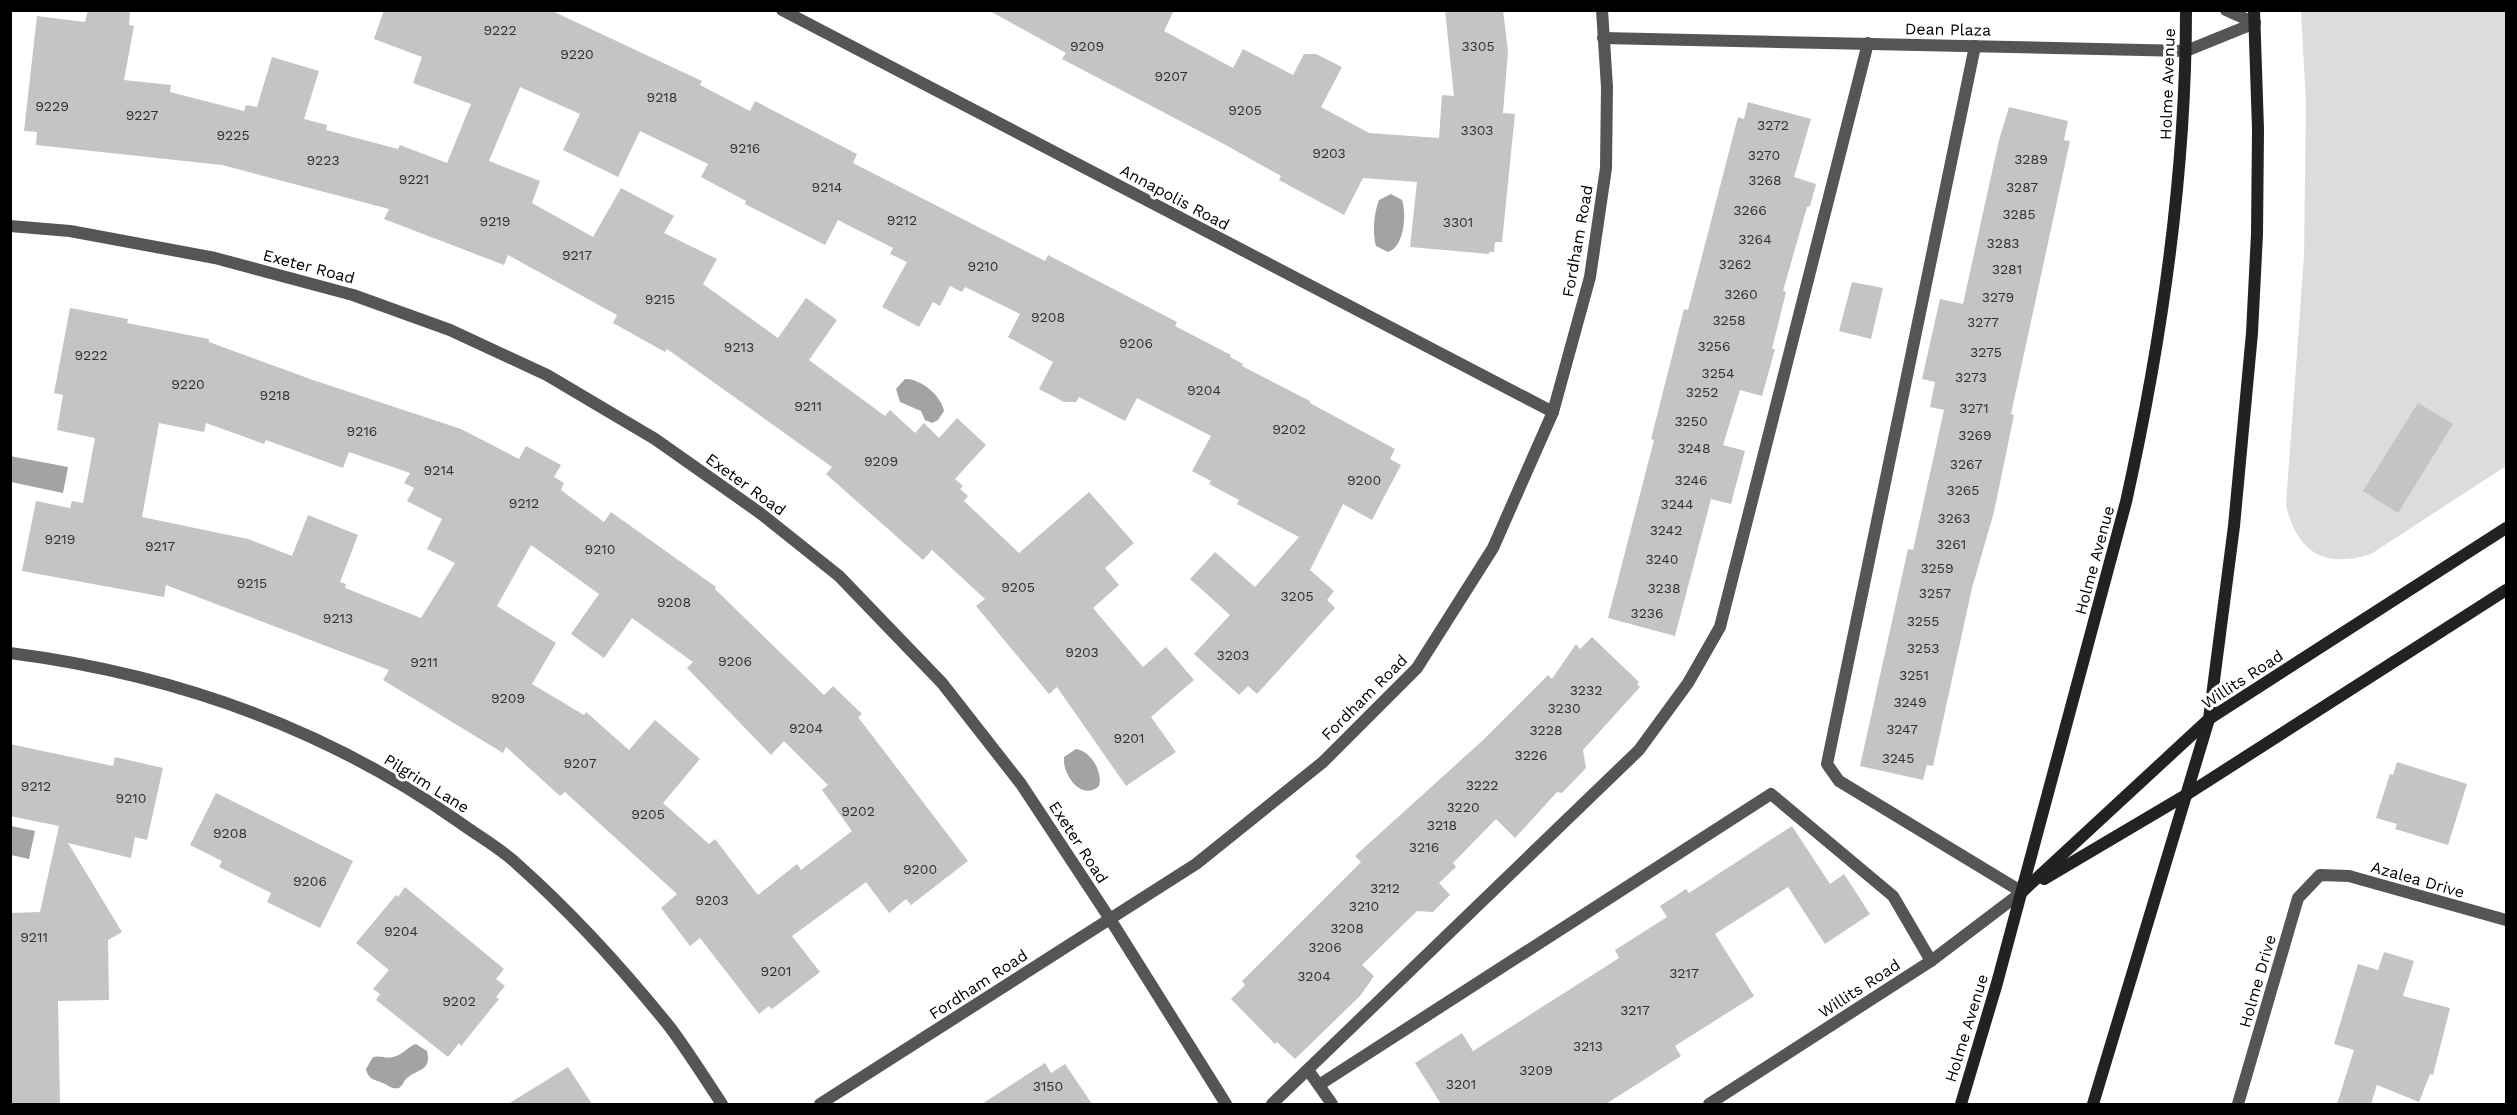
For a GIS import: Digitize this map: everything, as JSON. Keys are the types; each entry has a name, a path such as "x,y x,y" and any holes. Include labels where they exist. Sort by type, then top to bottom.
{"main road":[{"name":"Holme Avenue","path":"1961,1104 2022,892 2126,502 2140,438 2153,373 2173,240 2179,177 2186,10"},
{"path":"2093,1104 2209,719 2235,526 2252,333 2257,234 2258,129 2254,17"},
{"name":"Willits Road","path":"2022,892 2209,719 2506,528"},
{"name":"Willits Road","path":"2022,892 2186,795 2506,590"}],"street":[{"name":"Annapolis Road","path":"782,10 1553,412"},
{"name":"Fordham Road","path":"820,1104 1196,864 1323,762 1417,668 1493,548 1553,412 1590,277 1606,168 1607,87 1602,10"},
{"path":"2226,10 2254,17"},
{"name":"Dean Plaza","path":"1603,38 2186,51 2254,17"},
{"path":"1272,1104 1639,750 1688,683 1720,627 1868,43"},
{"path":"1975,46 1827,764 1839,781 2022,892"},
{"name":"Exeter Road","path":"10,226 70,231 215,258 353,295 450,330 547,375 655,439 760,513 838,576 942,683 1021,784 1110,919 1226,1104"},
{"name":"Pilgrim Lane","path":"10,653 61,659 157,680 275,720 359,760 428,801 516,863 596,941 670,1027 723,1104"},
{"path":"1319,1085 1771,794 1893,896 1931,961"},
{"name":"Azalea Drive","path":"2320,875 2349,876 2506,920"},
{"name":"Holme Drive","path":"2238,1104 2298,898 2320,875"},
{"name":"Willits Road","path":"1709,1104 1931,961 2022,892"},
{"path":"1308,1070 1332,1104"}],"shaded area":[{"path":"2301,11 2506,11 2506,466 2371,554 2354,558 2339,559 2315,553 2297,535 2286,505 2304,256 2306,103"},
{"path":"1391,194 1402,200 1404,222 1398,244 1388,252 1376,246 1374,223 1379,200"},
{"path":"905,379 917,381 935,394 944,411 938,420 932,423 925,420 921,411 900,402 896,389"},
{"path":"10,456 68,467 63,493 11,482"},
{"path":"1076,749 1086,754 1095,763 1100,780 1099,786 1092,790 1086,791 1079,788 1069,778 1066,771 1064,757"},
{"path":"11,826 35,831 29,859 11,855"},
{"path":"416,1044 427,1051 427,1063 425,1067 409,1076 399,1088 391,1088 369,1076 366,1069 373,1057 396,1056"}],"building":[{"path":"88,10 130,10 129,25 134,26 124,80 171,85 170,92 244,111 246,105 257,107 272,57 319,71 304,119 327,125 326,130 398,149 400,145 447,163 471,104 413,83 422,57 374,39 384,10 550,10 702,81 700,85 750,111 755,101 857,154 853,163 1045,261 1048,255 1177,322 1175,326 1231,355 1230,357 1243,364 1242,366 1395,449 1390,459 1401,465 1372,520 1343,504 1310,570 1334,591 1327,600 1335,608 1257,694 1248,686 1239,695 1194,654 1230,615 1190,579 1215,552 1255,587 1299,537 1237,504 1239,500 1209,484 1211,481 1192,471 1211,436 1137,398 1125,421 1079,397 1076,402 1064,402 1039,389 1053,362 1008,337 1020,314 965,287 962,292 950,286 940,306 933,302 919,327 882,307 907,262 890,254 893,248 838,220 825,245 745,204 746,201 701,177 708,164 640,131 618,177 563,150 580,114 520,87 489,161 540,181 532,203 593,237 621,188 674,216 664,233 717,259 703,284 778,338 806,298 837,320 809,360 885,416 890,410 915,433 924,423 939,438 957,418 986,445 955,479 963,486 960,489 968,496 964,501 1019,553 1089,492 1134,543 1105,568 1119,585 1093,608 1143,667 1166,647 1194,680 1151,717 1176,752 1126,786 1057,687 1049,694 976,606 985,599 932,550 923,560 826,474 832,467 667,349 665,352 613,323 617,315 508,255 504,265 384,219 389,209 222,165 36,145 37,132 24,131 37,16 85,22"},
{"path":"988,10 1174,10 1164,31 1233,68 1243,49 1293,75 1304,54 1316,54 1342,67 1321,107 1369,133 1439,138 1442,95 1454,96 1445,10 1503,10 1508,51 1503,113 1515,114 1502,242 1495,242 1494,252 1489,252 1489,254 1410,247 1417,182 1363,178 1344,215 1279,180 1281,176 1222,143 1062,59 1066,53"},
{"path":"1748,102 1811,119 1794,177 1816,184 1810,206 1807,207 1783,291 1786,292 1772,349 1775,349 1762,396 1740,390 1723,445 1745,451 1731,504 1711,499 1675,636 1608,618 1654,440 1651,439 1684,309 1688,310 1738,117 1744,119"},
{"path":"2009,107 2068,121 2064,140 2070,141 2011,414 2014,415 1994,512 1972,588 1933,766 1927,765 1923,780 1860,766 1908,549 1913,550 1944,410 1930,407 1935,382 1922,379 1940,299 1963,304 1999,140"},
{"path":"1852,282 1883,288 1871,339 1839,331"},
{"path":"70,308 128,319 127,323 209,339 209,342 313,380 461,429 519,459 526,446 561,465 554,477 564,483 561,490 604,522 611,512 716,587 715,589 824,695 833,686 862,714 858,717 968,861 911,905 906,899 889,913 866,882 792,936 820,972 772,1009 769,1006 759,1014 700,938 690,946 661,908 677,894 565,792 560,796 506,747 503,753 383,680 389,670 166,585 164,597 22,571 36,501 70,508 72,501 83,503 95,438 57,430 63,395 54,393","holes":["159,423 204,432 206,423 264,444 266,440 343,468 349,452 410,473 404,483 414,488 407,501 442,519 427,549 455,563 421,618 345,588 346,584 340,582 358,535 308,515 292,556 248,539 142,517","531,545 599,594 571,634 604,658 632,618 693,662 687,668 771,755 784,741 828,785 822,790 852,831 801,870 797,864 758,895 715,839 709,844 663,803 700,759 655,720 629,750 586,712 584,715 532,684 556,643 497,606"]},
{"path":"2418,403 2453,424 2398,513 2363,491"},
{"path":"1592,637 1639,682 1637,684 1640,687 1583,750 1586,768 1562,793 1557,792 1515,838 1496,819 1453,863 1456,867 1439,883 1450,895 1433,912 1417,911 1362,965 1374,976 1360,996 1295,1059 1277,1042 1275,1044 1231,999 1245,985 1242,981 1361,862 1355,856 1482,741 1548,675 1552,679 1576,644 1580,649"},
{"path":"10,744 113,766 115,757 163,768 147,840 135,837 131,858 68,843 122,932 108,940 109,1000 58,1001 60,1104 10,1104 10,913 40,912 59,826 10,816"},
{"path":"2397,762 2467,784 2448,845 2395,829 2397,824 2376,818 2390,774 2393,775"},
{"path":"216,793 353,861 320,928 267,902 271,893 219,867 222,861 190,845"},
{"path":"1792,826 1830,884 1844,874 1870,914 1825,944 1788,887 1715,934 1754,996 1675,1046 1681,1056 1606,1104 1441,1104 1415,1063 1462,1033 1473,1051 1619,958 1615,950 1667,917 1660,906 1686,889 1689,893"},
{"path":"405,887 504,969 496,979 505,986 496,997 499,999 461,1046 459,1043 448,1057 376,1000 380,994 373,989 389,970 356,943"},
{"path":"2384,952 2414,961 2403,996 2450,1008 2433,1075 2430,1074 2419,1102 2377,1085 2371,1104 2337,1104 2354,1050 2334,1044 2358,964 2378,970"},
{"path":"1045,1063 1051,1073 1065,1064 1092,1104 982,1104"},
{"path":"568,1067 592,1104 508,1104"}]}
